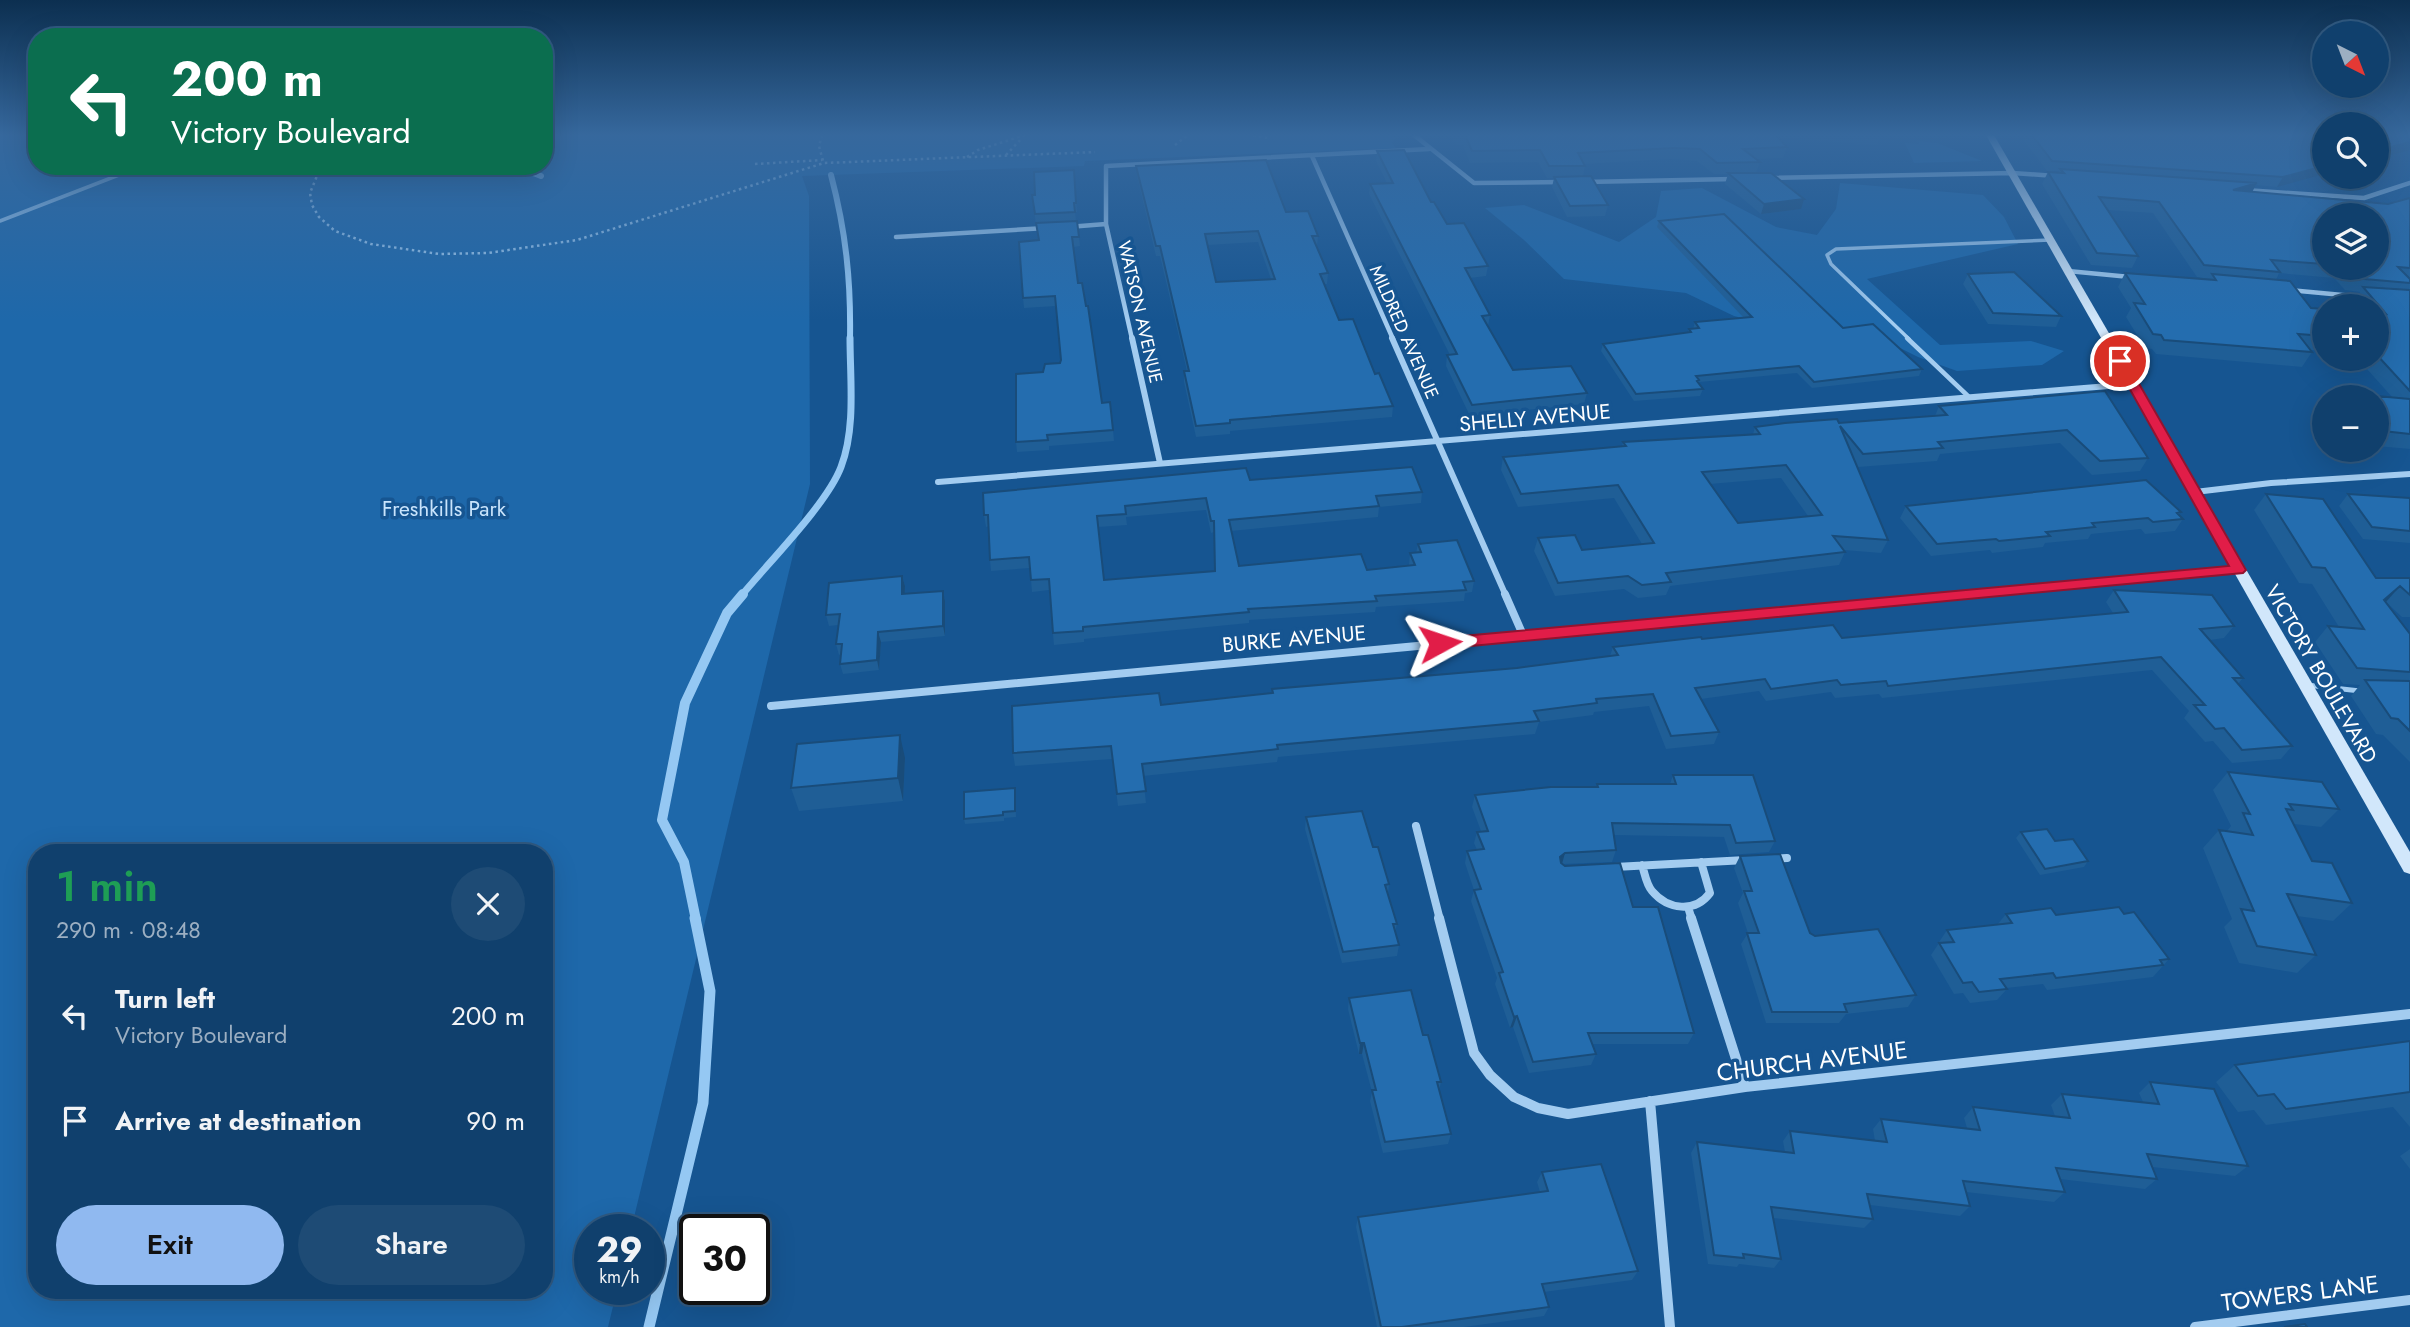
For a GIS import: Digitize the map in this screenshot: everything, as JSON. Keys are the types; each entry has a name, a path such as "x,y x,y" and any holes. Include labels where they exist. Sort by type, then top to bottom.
{"main road":[{"name":"VICTORY BOULEVARD","path":"2026,197 2410,867"}],"street":[{"name":"WATSON AVENUE","path":"1106,197 1106,225 1160,463"},
{"name":"MILDRED AVENUE","path":"1330,197 1523,635"},
{"path":"2349,197 2367,197"},
{"path":"896,237 1106,225"},
{"path":"2068,271 2136,277"},
{"path":"2286,290 2333,294"},
{"name":"SHELLY AVENUE","path":"938,482 2133,384"},
{"path":"2193,492 2308,480 2410,474"},
{"name":"BURKE AVENUE","path":"771,706 2238,570"},
{"name":"CHURCH AVENUE","path":"1416,825 1474,1053 1490,1075 1514,1097 1538,1108 1568,1114 1745,1087 2410,1014"},
{"path":"1762,859 1787,858"},
{"path":"1602,868 1750,860"},
{"path":"1642,865 1653,892 1671,905 1688,907 1702,903 1710,893 1702,862"},
{"path":"1688,907 1745,1087"},
{"path":"1650,1101 1671,1327"},
{"name":"TOWERS LANE","path":"2195,1327 2410,1300"}],"lane":[{"path":"0,221 62,197"},
{"path":"1969,397 1831,264 1827,255 1836,250 1854,248 2050,240"},
{"path":"2304,684 2370,691"}],"path":[{"path":"311,197 319,217 335,231 371,244 439,254 488,253 578,240 712,197"}],"green space":[{"name":"Freshkills Park","path":"0,197 809,197 810,484 635,1214 574,1214 574,1305 613,1305 608,1327 0,1327"},
{"path":"1660,197 1719,197 1776,227 1817,235 1836,209 1838,197 1985,197 2004,217 2018,244 1867,279 1940,345 2031,341 2064,351 2042,365 1957,371 1918,357 1862,329 1803,334 1734,316 1686,293 1564,279 1524,240 1485,208 1524,205 1619,242 1656,217"}],"building":[{"path":"1032,197 1076,197 1075,212 1035,214"},
{"path":"1144,197 1280,197 1286,212 1308,211 1318,236 1312,236 1328,273 1320,274 1339,320 1353,319 1375,374 1379,373 1393,406 1230,420 1230,423 1196,426 1184,371 1189,371 1160,246 1156,246","holes":["1258,231 1275,279 1216,282 1205,234"]},
{"path":"1377,197 1428,197 1447,224 1464,223 1488,266 1465,268 1490,315 1482,316 1513,370 1571,366 1587,393 1472,405 1447,355 1457,354"},
{"path":"1565,197 1603,197 1608,205 1570,206"},
{"path":"1756,197 1804,199 1764,204"},
{"path":"2063,197 2310,197 2377,203 2312,203 2312,263 2271,260 2280,272 2204,265 2159,202 2099,197 2138,256 2097,253"},
{"path":"2410,198 2410,268 2398,267 2410,279 2410,283 2376,280 2389,280 2389,204"},
{"path":"1724,214 1843,328 1873,324 1922,369 1814,382 1799,366 1696,376 1703,389 1636,394 1603,344 1691,332 1689,329 1699,328 1695,322 1752,317 1659,221"},
{"path":"1077,221 1079,237 1072,237 1078,283 1082,283 1088,306 1102,403 1110,402 1113,430 1047,435 1048,440 1016,442 1016,374 1043,372 1045,364 1060,363 1061,360 1055,296 1023,298 1019,242 1039,240 1036,223"},
{"path":"2014,272 2061,316 1993,313 1968,274"},
{"path":"2125,273 2216,280 2212,274 2290,281 2312,308 2312,335 2298,334 2312,352 2164,340 2161,335 2153,334 2134,303 2145,304"},
{"path":"2363,287 2410,290 2410,391 2389,368 2389,294 2369,294"},
{"path":"2105,391 2148,458 2100,461 2067,430 1938,442 1943,448 1863,454 1840,426 1888,540 1833,536 1845,552 1666,573 1671,582 1642,585 1628,576 1558,583 1538,538 1575,535 1582,550 1654,543 1618,485 1521,494 1503,457 1626,446 1623,442 1760,434 1755,427 1785,423 1837,419 1839,423 1947,415 1939,406","holes":["1786,465 1822,515 1738,523 1702,472"]},
{"path":"2389,397 2410,399 2410,434 2389,432"},
{"path":"1412,467 1422,492 1376,496 1379,506 1229,520 1239,566 1361,554 1367,570 1415,565 1410,553 1421,552 1418,544 1457,540 1474,581 1463,582 1466,590 1375,596 1377,601 1248,609 1249,612 1083,627 1083,631 1053,633 1049,579 1031,580 1029,557 990,560 988,515 984,515 983,493 1246,468 1250,480","holes":["1206,498 1211,521 1214,521 1215,571 1104,580 1097,516 1126,514 1125,506"]},
{"path":"2146,480 2181,512 2177,513 2183,519 2153,522 2148,518 2092,523 2095,527 2046,532 2050,536 1937,544 1906,506"},
{"path":"2266,494 2323,499 2376,578 2410,578 2410,595 2400,586 2384,600 2410,634 2410,672 2357,668 2328,626 2364,629 2325,568 2312,567"},
{"path":"2348,494 2410,498 2410,531 2372,527"},
{"path":"902,576 902,594 943,591 943,626 878,632 877,660 840,664 842,644 836,644 840,614 826,615 829,583"},
{"path":"2114,590 2212,595 2234,626 2200,629 2243,678 2233,678 2292,746 2242,750 2224,728 2215,729 2194,705 2205,705 2161,657 1888,686 1886,681 1841,685 1837,680 1771,689 1765,679 1695,688 1719,732 1671,736 1653,694 1596,699 1597,703 1534,711 1539,721 1277,745 1278,749 1142,764 1146,791 1117,794 1111,746 1013,753 1012,706 1159,693 1161,705 1273,693 1272,689 1517,668 1618,655 1613,647 1833,625 1842,638 2128,612"},
{"path":"2365,680 2410,681 2410,731 2398,719 2391,718"},
{"path":"900,735 898,778 791,788 797,744"},
{"path":"2228,772 2322,782 2339,809 2289,804 2293,810 2286,809 2312,861 2332,863 2352,903 2287,894 2316,955 2257,946 2241,909 2254,911 2219,830 2253,835 2243,813 2250,814"},
{"path":"1673,775 1753,775 1775,841 1736,843 1730,825 1612,823 1616,850 1565,853 1560,857 1565,866 1620,863 1633,907 1658,907 1694,1033 1588,1033 1596,1054 1533,1062 1517,1016 1514,1017 1499,973 1503,972 1474,890 1481,889 1467,851 1484,849 1477,832 1488,831 1475,795 1551,787 1598,787 1597,784 1676,784"},
{"path":"1015,788 1015,811 964,819 964,792"},
{"path":"1362,811 1373,847 1378,847 1389,884 1385,885 1397,924 1393,924 1399,945 1343,952 1306,817"},
{"path":"2047,829 2055,841 2073,839 2088,861 2045,869 2021,832"},
{"path":"1780,854 1810,933 1815,936 1878,929 1916,995 1844,1004 1847,1012 1772,1012 1747,933 1759,933 1744,891 1752,891 1740,856"},
{"path":"2119,907 2124,914 2134,912 2169,959 2160,960 2163,965 2056,978 2053,973 2000,979 2007,989 1979,992 1972,982 1963,983 1939,943 1954,942 1947,930 2012,923 2006,914 2051,908 2056,915"},
{"path":"1411,990 1423,1035 1428,1035 1451,1134 1385,1142 1372,1090 1376,1090 1364,1043 1360,1043 1349,998"},
{"path":"2410,1041 2410,1092 2286,1109 2274,1094 2258,1096 2235,1065"},
{"path":"2150,1082 2214,1089 2248,1166 2147,1154 2157,1179 2056,1168 2065,1192 1963,1181 1970,1206 1867,1194 1873,1219 1771,1207 1781,1259 1743,1254 1744,1258 1714,1255 1697,1142 1794,1153 1790,1131 1887,1142 1881,1119 1980,1130 1973,1107 2070,1118 2062,1094 2159,1104"},
{"path":"1601,1164 1638,1271 1542,1284 1549,1307 1402,1327 1381,1327 1358,1217 1548,1191 1542,1172"},
{"path":"2305,1324 2307,1327 2284,1327"}],"waterway":[{"path":"836,197 846,257 850,338"},
{"path":"741,596 810,515 834,482 841,467 849,436 850,338"},
{"path":"696,920 684,862 662,820 685,703 727,613 743,594"},
{"path":"649,1327 703,1103 710,991 695,918"}],"route":[{"path":"1440,643 2238,570 2120,361"}]}
